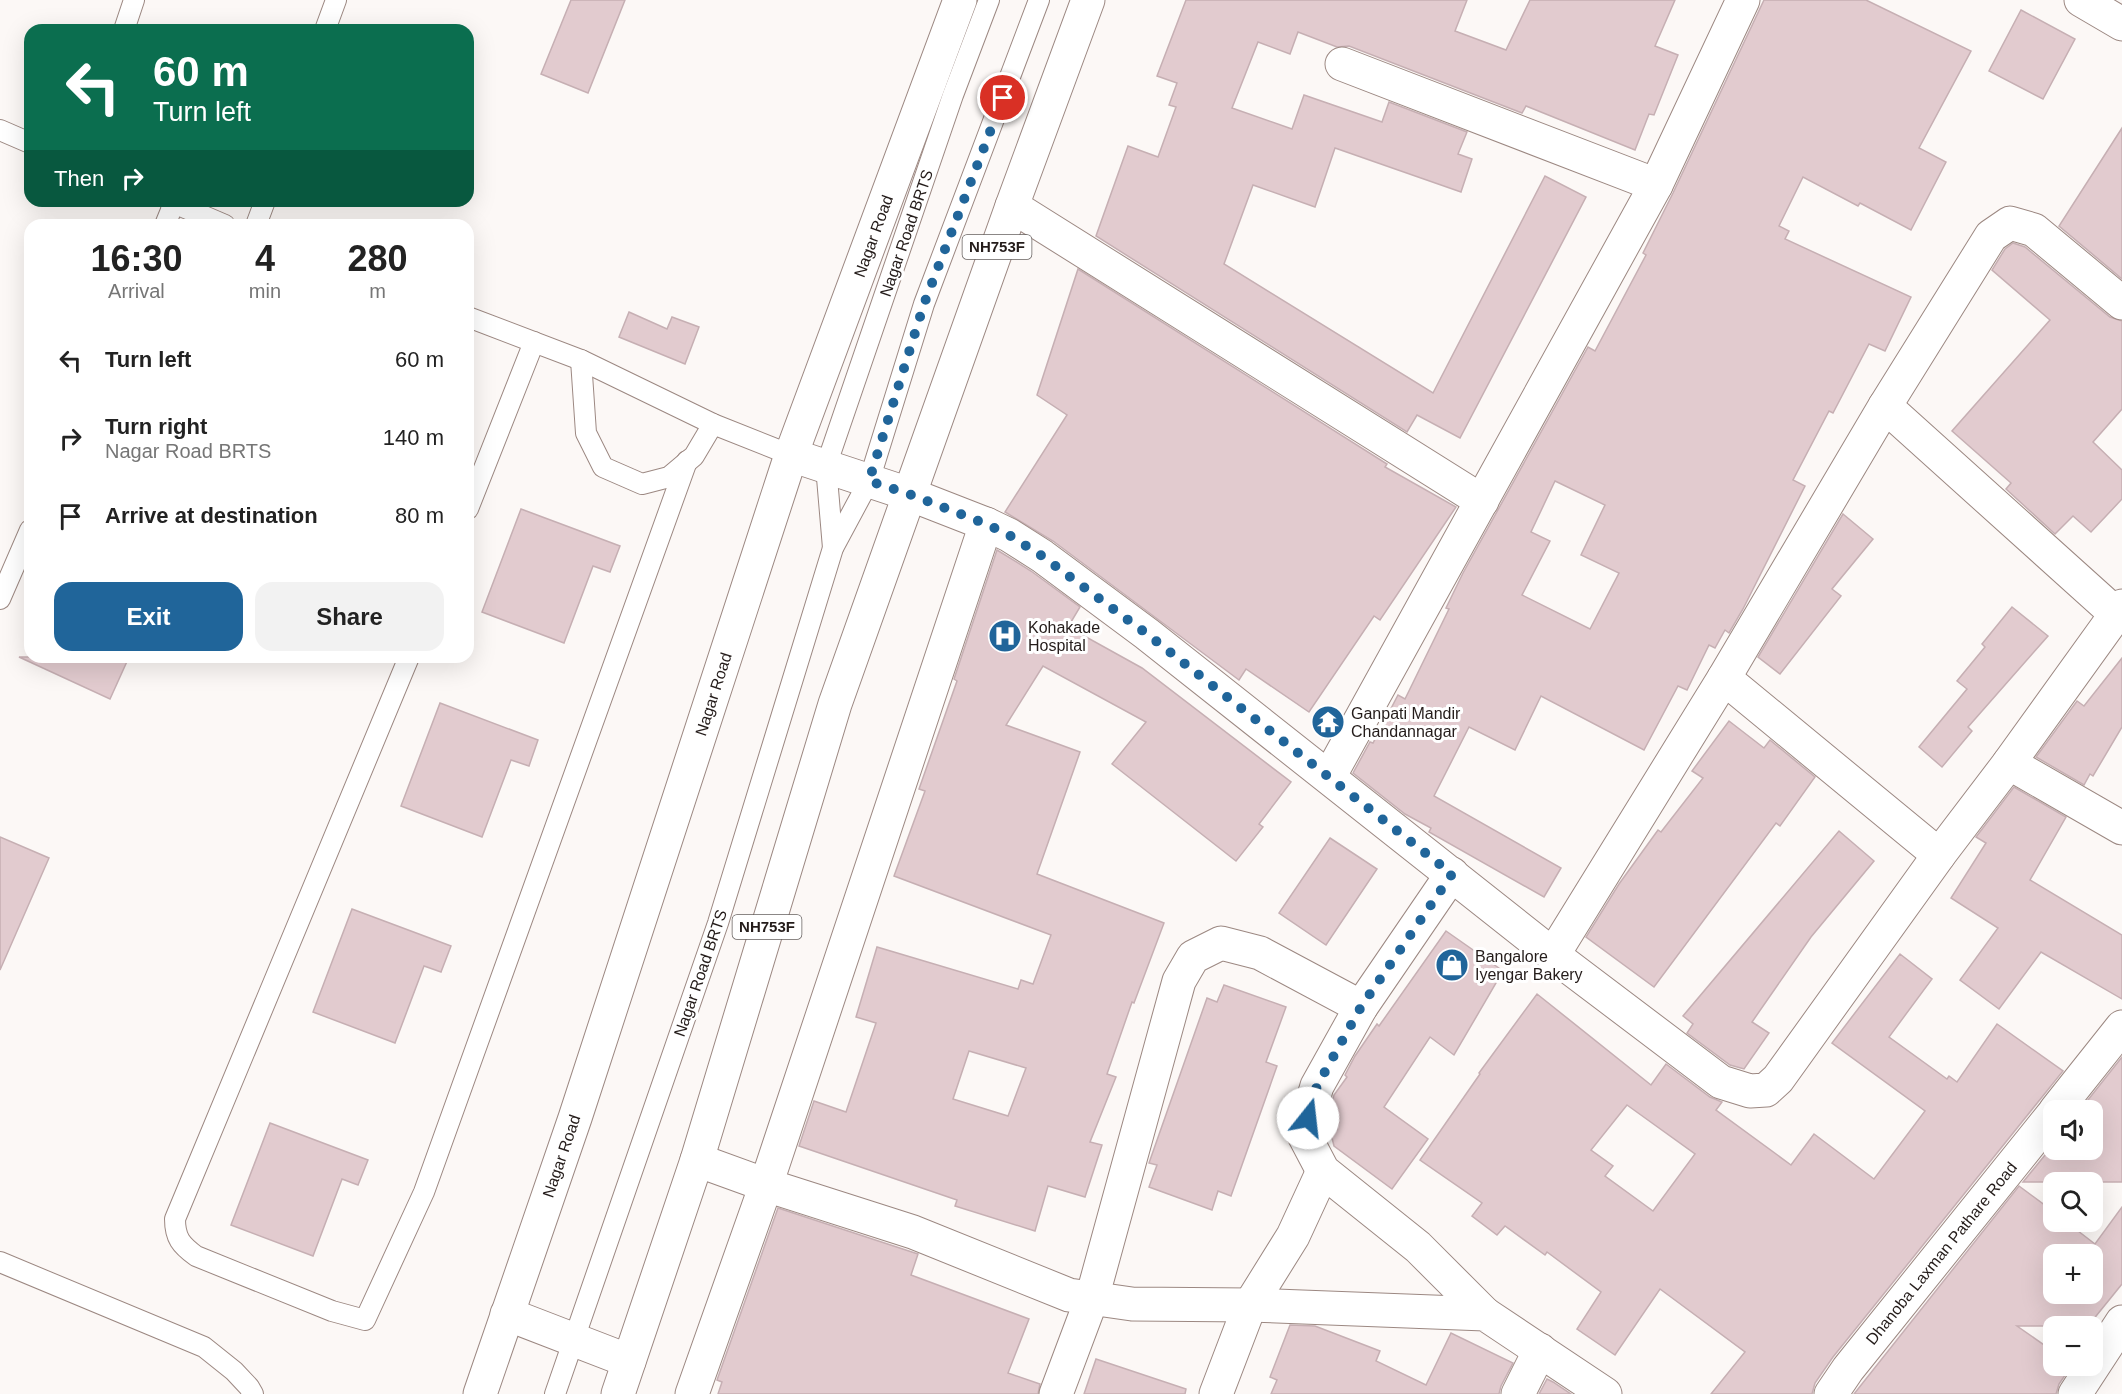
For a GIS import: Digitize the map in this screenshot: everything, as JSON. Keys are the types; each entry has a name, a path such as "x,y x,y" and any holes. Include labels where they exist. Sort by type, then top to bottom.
{"main road":[{"name":"Nagar Road","path":"480,1394 575,1118 791,454 960,0"},
{"name":"NH753F","path":"618,1394 697,1160 835,704 1012,206 1088,0"},
{"path":"1329,777 1656,185 1743,0"},
{"path":"2082,0 2122,24"},
{"path":"1342,63 1656,185"},
{"path":"1012,206 1482,501"},
{"path":"1553,955 1724,678 1885,406 1991,236 2010,222 2034,230 2122,303"},
{"path":"791,454 909,494 1009,535 1147,634 1553,955 1721,1082 1750,1091 1766,1090 1778,1079 2119,610 1885,406"},
{"path":"692,1394 766,1185 986,524"},
{"path":"1724,678 1939,855"},
{"path":"2009,763 2122,828"},
{"path":"1452,874 1361,1007 1317,1086 1303,1133 1323,1171 1419,1247 1485,1314 1605,1394"},
{"path":"1056,1394 1092,1298 1179,981 1193,957 1221,943 1260,953 1361,1007"},
{"name":"Dhanoba Laxman Pathare Road","path":"2064,1100 2122,1027"},
{"name":"Dhanoba Laxman Pathare Road","path":"1831,1394 1848,1369 2043,1127"},
{"path":"697,1160 766,1185 913,1232 1069,1295 1132,1304 1250,1305 1485,1314"},
{"path":"1216,1394 1250,1305 1293,1236 1323,1171"},
{"path":"507,1314 629,1361"},
{"path":"2075,1394 2122,1322"},
{"path":"1518,1394 1539,1350"}],"lane":[{"path":"126,24 134,0"},
{"path":"327,24 336,0"},
{"name":"Nagar Road BRTS","path":"826,466 952,95 988,0"},
{"path":"833,548 869,481 924,304 1039,0"},
{"path":"0,130 24,140"},
{"path":"183,207 211,219"},
{"path":"474,319 581,360 713,424 791,454"},
{"path":"474,494 534,342"},
{"path":"581,360 586,433 603,467 642,484 669,477 694,456 713,424"},
{"path":"407,663 175,1219 175,1232 181,1246 196,1256 332,1311 365,1320 424,1192 687,461"},
{"path":"826,466 833,548"},
{"path":"0,598 24,544"},
{"name":"Nagar Road BRTS","path":"555,1394 718,923 833,548"},
{"path":"0,1262 204,1347 234,1371 253,1394"}],"building":[{"path":"571,0 625,0 588,93 541,74"},
{"path":"1186,0 1467,0 1455,31 1506,50 1530,0 1675,0 1655,46 1678,55 1654,115 1649,114 1635,150 1526,106 1522,113 1349,46 1337,47 1298,32 1290,54 1258,42 1232,108 1292,129 1304,95 1382,122 1389,102 1467,132 1458,154 1472,159 1461,192 1335,148 1315,207 1253,185 1224,264 1433,393 1545,176 1586,197 1460,438 1417,415 1407,432 1096,236 1128,146 1158,157 1176,107 1169,105 1177,83 1157,76"},
{"path":"1764,0 1866,0 1971,51 1919,148 1946,162 1911,230 1860,203 1858,206 1803,177 1779,226 1789,231 1785,239 1911,297 1885,351 1869,344 1833,413 1829,411 1793,480 1805,486 1729,633 1725,630 1715,648 1709,645 1687,690 1678,686 1644,750 1541,696 1515,750 1469,727 1434,796 1561,868 1544,897 1429,832 1431,828 1405,814 1353,773 1370,742 1373,743 1398,695 1405,699 1449,609 1446,608 1463,573 1588,347 1595,351 1646,255 1643,253","holes":["1555,481 1605,505 1581,555 1619,573 1590,629 1522,595 1550,541 1531,532"]},
{"path":"2021,10 2075,39 2043,99 1989,71"},
{"path":"2122,128 2122,279 2059,226"},
{"path":"2013,243 2025,247 2110,317 2122,321 2122,409 2093,442 2122,470 2122,499 2091,532 2073,516 2055,534 2006,489 2011,483 1952,431 2050,320 1992,270 2005,249"},
{"path":"1078,269 1387,464 1385,467 1456,507 1380,620 1374,616 1309,712 1246,669 1239,680 1053,541 1005,512 1067,415 1037,395"},
{"path":"629,312 667,329 672,317 699,327 685,364 619,337"},
{"path":"521,509 620,546 610,572 593,566 564,643 482,612"},
{"path":"1843,514 1873,539 1832,589 1841,596 1780,674 1758,657"},
{"path":"997,550 1031,571 1080,607 1068,627 1142,668 1291,782 1259,824 1263,827 1236,861 1112,764 1146,722 1043,666 1006,725 1080,752 1037,874 1164,923 1134,1003 1132,1002 1107,1074 1116,1077 1090,1142 1102,1145 1085,1197 1048,1186 1035,1231 955,1206 957,1200 799,1146 814,1101 846,1112 876,1023 856,1017 877,947 1018,989 1021,980 1033,984 1051,935 894,876 925,791 919,789 957,681 954,679","holes":["969,1051 1026,1068 1008,1116 953,1099"]},
{"path":"2012,607 2048,636 1968,727 1972,731 1942,767 1919,747 1967,689 1957,681 1985,647 1982,644"},
{"path":"2122,658 2122,727 2093,776 2090,774 2084,785 2036,757 2077,701 2084,706"},
{"path":"32,663 126,663 110,699"},
{"path":"440,703 538,740 529,766 511,760 482,837 401,806"},
{"path":"1729,721 1764,748 1770,740 1815,777 1780,826 1776,823 1654,987 1586,937 1619,884 1658,830 1661,832 1703,778 1692,771"},
{"path":"2014,787 2066,817 2030,880 2122,935 2122,999 2041,952 1999,1009 1960,980 1998,928 1951,898 1986,843 1976,837"},
{"path":"1839,831 1874,861 1811,937 1752,1022 1769,1033 1744,1069 1730,1065 1687,1033 1693,1024 1683,1016"},
{"path":"0,837 49,858 0,970"},
{"path":"1330,838 1377,869 1326,945 1279,913"},
{"path":"352,909 451,946 441,972 424,966 395,1043 313,1012"},
{"path":"1446,931 1503,971 1454,1055 1430,1037 1384,1107 1428,1139 1392,1189 1334,1146 1327,1118 1334,1095 1347,1077 1345,1075 1355,1056"},
{"path":"1900,954 1932,979 1889,1037 1947,1079 1949,1076 1957,1082 1997,1024 2063,1071 1833,1357 1815,1383 1812,1394 1711,1394 1745,1352 1660,1289 1615,1355 1577,1329 1601,1292 1547,1252 1545,1255 1505,1226 1497,1235 1472,1216 1482,1203 1420,1160 1479,1073 1537,994 1651,1085 1666,1064 1710,1097 1722,1102 1716,1110 1791,1165 1814,1134 1874,1179 1925,1111 1832,1043","holes":["1627,1105 1695,1154 1653,1211 1605,1176 1613,1166 1591,1150"]},
{"path":"1224,985 1286,1007 1266,1062 1277,1066 1231,1196 1218,1191 1212,1210 1149,1187 1157,1165 1149,1163 1207,998 1217,1002"},
{"path":"2122,1057 2122,1182 2103,1182 2103,1172 2043,1172 2043,1182 2023,1182 2043,1157 2043,1160 2103,1160 2103,1100 2088,1100"},
{"path":"270,1123 368,1160 358,1185 342,1179 313,1256 231,1225"},
{"path":"2019,1186 2043,1204 2043,1232 2079,1232 2095,1244 2122,1207 2122,1284 2096,1316 2043,1316 2043,1326 2017,1326 2043,1344 2043,1376 2064,1376 2056,1394 1854,1394"},
{"path":"778,1208 918,1254 911,1275 1029,1319 1008,1373 1040,1384 1038,1394 718,1394 722,1382 717,1380"},
{"path":"1290,1325 1315,1326 1380,1351 1376,1361 1426,1385 1451,1333 1513,1363 1499,1394 1271,1394 1277,1380 1270,1377"},
{"path":"1096,1359 1186,1389 1185,1394 1084,1394"},
{"path":"1547,1379 1553,1382 1571,1394 1539,1394"}],"place":[{"name":"Kohakade Hospital","path":"1005,636"},
{"name":"Ganpati Mandir Chandannagar","path":"1328,722"},
{"name":"Bangalore Iyengar Bakery","path":"1452,965"}],"route":[{"path":"1003,98 924,304 869,481 986,524 1009,535 1042,556 1147,634 1452,874 1361,1007 1317,1086 1308,1118"}]}
